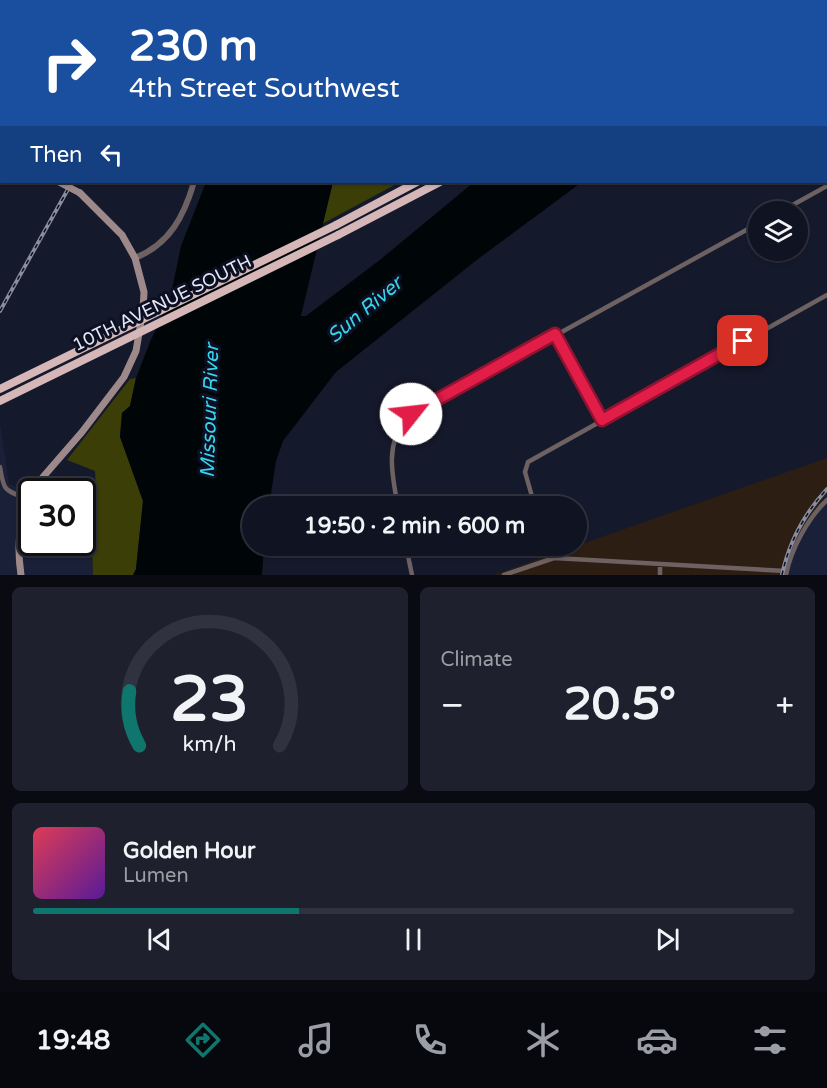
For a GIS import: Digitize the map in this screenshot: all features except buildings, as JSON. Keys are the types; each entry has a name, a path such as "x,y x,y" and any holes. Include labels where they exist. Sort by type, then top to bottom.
{"highway":[{"name":"10TH AVENUE SOUTH","path":"0,389 336,225 415,183"},
{"name":"10TH AVENUE SOUTH","path":"0,401 338,235 438,183"}],"main road":[{"path":"42,478 124,377 136,351 144,292 135,258 122,235 80,193 60,183"},
{"path":"19,556 21,575"}],"street":[{"path":"135,258 152,252 175,227 194,183"},
{"path":"800,201 827,186"},
{"path":"397,496 391,454 394,438 411,414 748,229"},
{"path":"532,496 525,472 528,462 827,295"},
{"path":"555,334 602,420"},
{"path":"0,467 3,486 8,491 18,493"},
{"path":"504,575 554,558 786,573 805,530 813,516 827,500"},
{"path":"408,556 412,575"},
{"path":"660,564 660,575"}],"shaded area":[{"path":"333,183 398,183 322,224"},
{"path":"136,378 130,406 122,413 120,436 143,501 136,569 133,575 93,575 92,556 96,556 95,471 67,460 130,379"},
{"path":"0,424 9,484 18,488 19,559 91,556 93,575 0,575"},
{"path":"827,458 827,494 809,518 787,561 785,575 493,575 547,556 587,556 587,542"},
{"path":"827,494 827,575 785,575 787,561 809,518"}],"water":[{"path":"206,183 333,183 301,316 306,316 381,259 473,183 581,183 478,259 336,372 283,441 276,461 271,496 242,496 242,556 263,556 262,575 133,575 136,569 143,501 120,437 122,413 130,406 136,378 170,299 181,246"}],"railway":[{"path":"0,311 71,183"},
{"path":"782,575 799,529 827,489"}],"route":[{"path":"411,414 555,334 602,420 743,341"}],"water label":[{"name":"Sun River","path":"365,310"},
{"name":"Missouri River","path":"210,411"}]}
